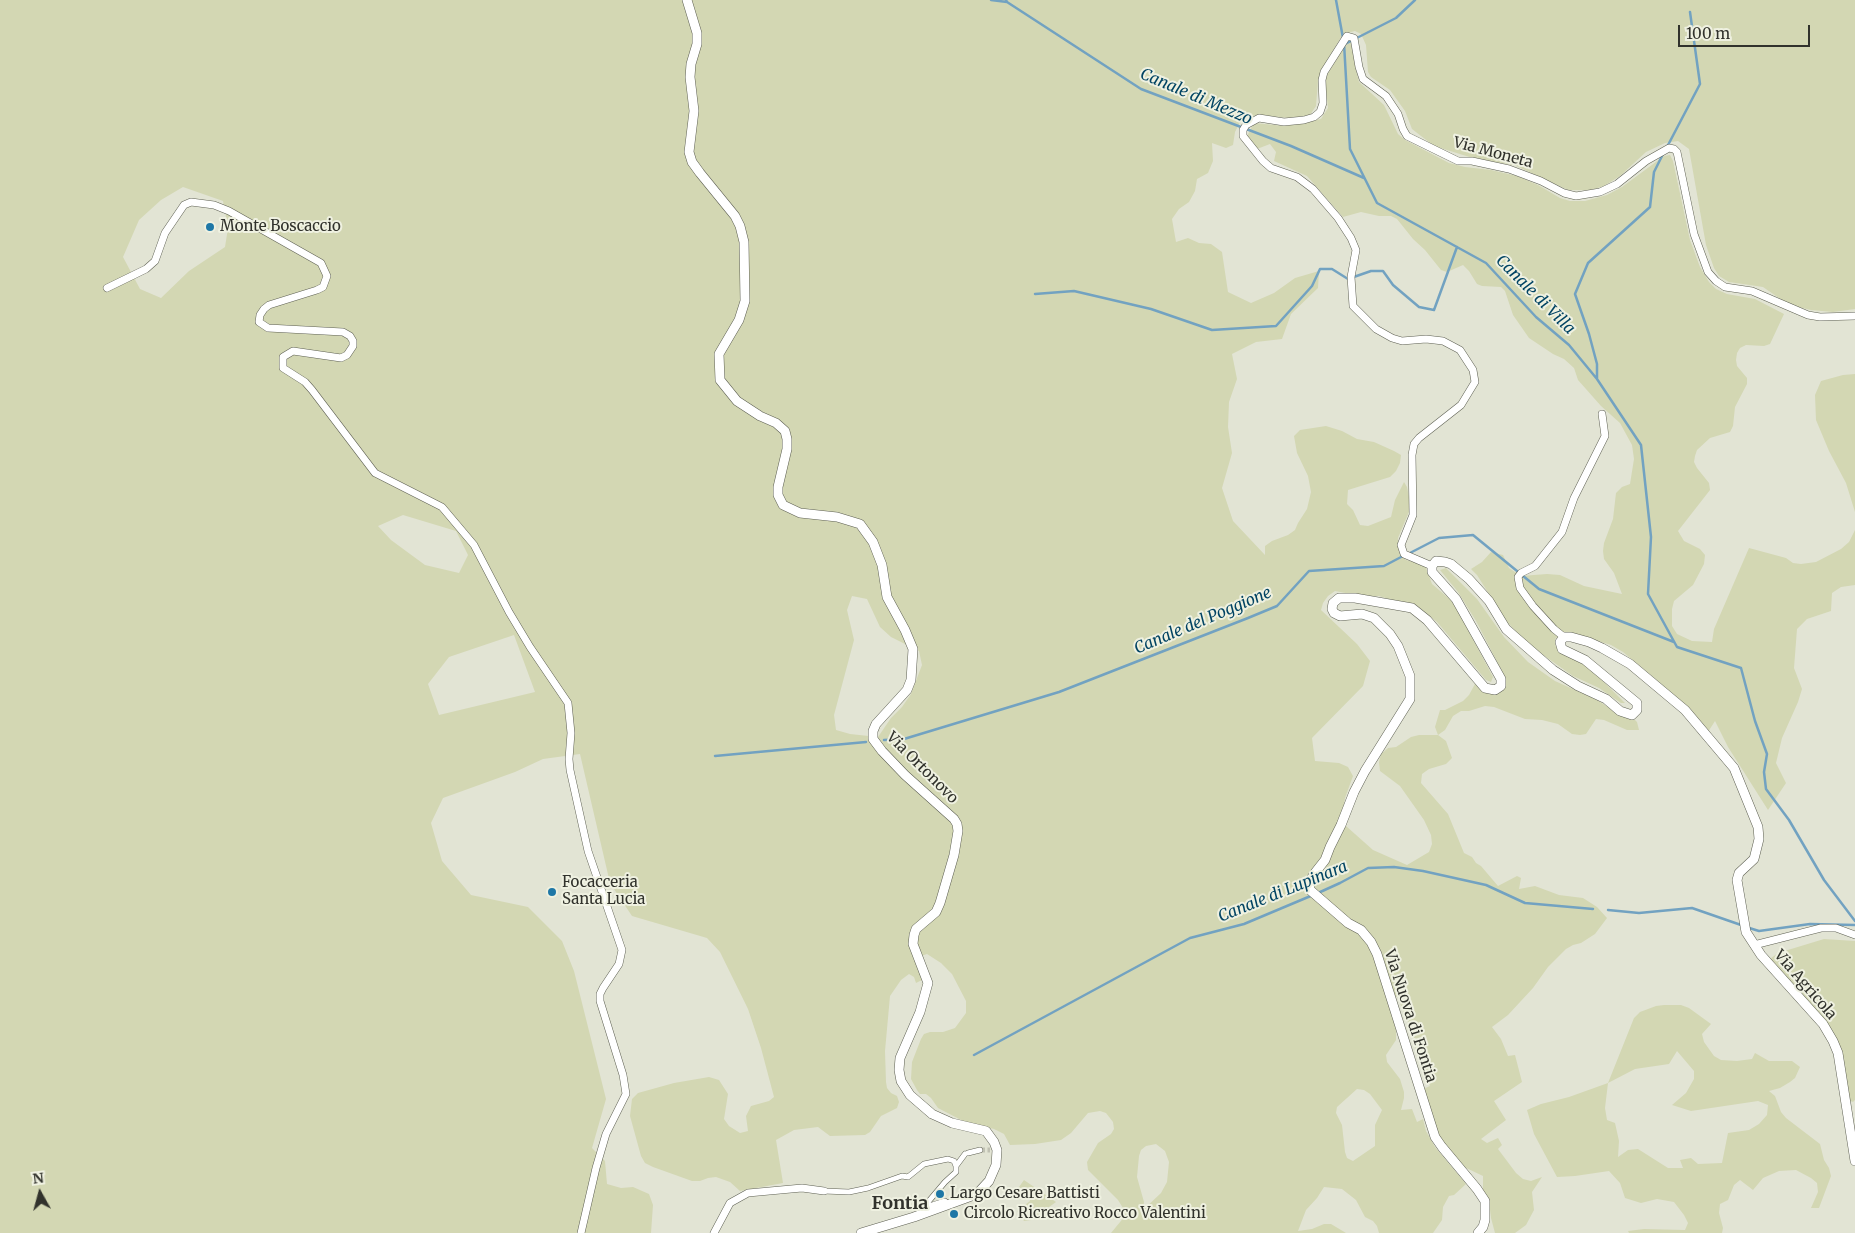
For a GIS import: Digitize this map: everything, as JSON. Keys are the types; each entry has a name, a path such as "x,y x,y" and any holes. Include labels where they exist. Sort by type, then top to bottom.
{"street":[{"name":"Via Ortonovo","path":"687,0 697,33 697,44 691,64 690,77 694,111 689,152 692,162 735,216 744,242 745,302 739,320 718,354 720,380 737,401 760,416 776,423 785,431 788,439 787,449 778,488 778,495 783,505 800,513 837,517 860,524 873,542 882,565 887,597 905,630 912,649 910,680 907,690 876,724 873,731 873,739 905,775 954,819 959,836 936,912 916,929 914,935 912,944 928,982 920,1012 900,1058 899,1070 901,1081 910,1095 932,1114 952,1123 986,1131 994,1142 996,1165 985,1187 977,1194 947,1206 861,1233"},
{"name":"Via Moneta","path":"1432,566 1404,554 1401,545 1414,516 1412,455 1414,444 1461,405 1472,388 1475,376 1473,370 1460,350 1443,341 1426,339 1402,341 1392,338 1376,329 1353,306 1351,278 1356,250 1351,238 1338,218 1313,189 1297,177 1271,168 1243,136 1243,130 1246,125 1259,118 1284,122 1304,120 1314,117 1320,112 1323,103 1322,80 1324,72 1345,37 1352,36 1354,38 1363,79 1386,96 1398,114 1407,136 1458,161 1472,161 1509,170 1541,181 1564,193 1576,196 1600,192 1617,184 1646,161 1669,148 1674,149 1677,152 1694,234 1708,272 1716,281 1725,287 1752,291 1808,315 1820,317 1855,316"},
{"path":"107,288 146,269 155,260 166,233 184,206 191,202 214,205 229,211 322,263 327,276 323,287 269,305 260,315 260,322 268,328 343,332 350,336 353,346 347,355 341,358 293,351 283,357 282,368 305,382 375,473 442,506 474,545 526,640 568,702 571,733 570,770 588,851 622,950 619,964 600,994 600,1001 624,1075 626,1094 606,1134 581,1233"},
{"path":"1602,414 1605,436 1574,498 1562,532 1535,566 1521,573 1518,580 1520,588 1533,606 1564,637 1571,637 1602,648 1630,664 1685,710 1734,768 1758,827 1759,839 1754,859 1739,873 1737,880 1746,932 1754,945 1821,928 1836,928 1855,935"},
{"path":"1432,566 1436,561 1444,562 1469,578 1489,601 1506,629 1553,670 1578,686 1606,699 1620,711 1627,714 1635,713 1637,703 1586,660 1562,649 1560,642 1564,637"},
{"name":"Via Nuova di Fontia","path":"1432,566 1432,572 1463,611 1501,679 1501,686 1494,690 1485,688 1427,620 1412,608 1355,598 1339,598 1333,603 1332,609 1334,613 1340,616 1362,614 1374,618 1390,634 1398,646 1410,676 1410,699 1365,771 1354,792 1326,860 1309,883 1310,890 1348,923 1361,930 1371,942 1377,954 1435,1137 1485,1201 1485,1220 1483,1227 1478,1233"},
{"name":"Via Agricola","path":"1754,945 1823,1024 1834,1041 1838,1053 1855,1161"},
{"path":"956,1166 966,1154 980,1150"},
{"path":"714,1233 730,1203 748,1193 802,1188 849,1192 868,1188 902,1176 908,1177 928,1162 948,1159 954,1161 956,1172 922,1208 944,1201 947,1206"}],"green space":[{"path":"0,0 1855,0 1855,309 1833,312 1789,305 1763,287 1729,282 1719,276 1714,268 1706,245 1689,149 1678,141 1665,143 1646,152 1620,176 1604,186 1591,190 1568,190 1514,165 1476,159 1434,146 1412,129 1405,111 1390,90 1371,77 1368,72 1366,45 1361,34 1355,31 1343,34 1322,69 1318,81 1316,106 1310,115 1291,118 1252,116 1240,122 1235,132 1233,145 1226,148 1212,143 1213,161 1208,173 1197,179 1195,191 1189,202 1179,209 1172,219 1176,242 1188,238 1199,243 1211,244 1222,252 1228,292 1251,303 1274,293 1295,278 1319,271 1318,288 1291,314 1282,339 1256,342 1232,354 1237,379 1229,402 1228,427 1232,453 1222,488 1233,521 1265,555 1265,546 1295,530 1307,509 1311,492 1308,476 1297,453 1294,436 1300,430 1326,426 1342,431 1357,439 1374,442 1401,455 1396,471 1390,477 1348,490 1347,504 1353,510 1360,525 1368,526 1391,517 1395,500 1404,482 1407,487 1411,507 1398,538 1400,554 1406,560 1425,565 1432,584 1453,602 1493,677 1491,682 1486,680 1437,622 1421,609 1379,596 1361,596 1335,591 1328,596 1321,610 1357,644 1370,661 1363,686 1312,738 1315,761 1339,763 1348,767 1353,776 1345,798 1342,817 1346,826 1373,850 1407,865 1429,852 1432,844 1431,835 1424,820 1400,786 1380,771 1379,762 1381,754 1388,748 1396,747 1411,737 1438,735 1446,741 1452,758 1446,764 1429,769 1422,774 1421,783 1448,814 1464,853 1472,857 1498,886 1517,876 1521,878 1519,889 1535,886 1559,895 1583,898 1597,907 1607,918 1595,934 1581,943 1566,949 1548,967 1533,988 1508,1015 1492,1027 1501,1039 1508,1056 1515,1055 1522,1082 1494,1101 1506,1120 1481,1139 1487,1143 1498,1138 1502,1145 1498,1149 1516,1173 1523,1179 1531,1181 1542,1177 1532,1192 1534,1210 1526,1225 1515,1233 1495,1233 1489,1202 1483,1190 1483,1176 1462,1166 1436,1135 1423,1089 1430,1086 1416,1053 1413,1035 1397,996 1390,1005 1396,1030 1396,1040 1386,1055 1387,1062 1400,1079 1404,1092 1401,1110 1412,1109 1417,1122 1423,1119 1426,1131 1435,1147 1466,1184 1454,1195 1449,1196 1443,1207 1442,1220 1433,1233 1379,1233 1377,1226 1373,1221 1365,1217 1356,1200 1342,1189 1324,1187 1306,1210 1298,1231 1331,1224 1346,1233 1111,1233 1125,1216 1123,1208 1118,1200 1088,1170 1087,1162 1098,1143 1111,1134 1114,1129 1113,1122 1106,1113 1100,1111 1088,1113 1071,1133 1061,1140 1010,1145 1004,1134 994,1129 963,1121 938,1108 931,1098 926,1094 920,1094 917,1090 911,1079 912,1062 924,1034 943,1032 955,1028 966,1013 966,1001 952,974 941,963 927,954 921,956 922,980 916,983 914,977 909,974 901,980 890,996 885,1051 886,1082 887,1088 897,1096 899,1102 897,1108 881,1116 870,1132 865,1135 830,1136 818,1127 794,1130 776,1140 783,1183 740,1191 730,1182 716,1177 692,1181 645,1163 641,1156 630,1116 632,1099 638,1093 674,1083 709,1077 719,1080 728,1094 724,1119 729,1126 740,1133 748,1131 746,1116 751,1106 769,1101 774,1097 748,1009 720,952 707,938 632,916 610,883 580,754 543,759 515,772 443,798 431,823 442,861 471,895 528,907 562,941 574,971 606,1099 592,1148 605,1161 607,1184 621,1188 633,1187 649,1194 653,1205 651,1233 0,1233","holes":["183,187 223,201 228,228 225,247 189,271 161,298 140,289 123,257 139,220 161,200","403,515 456,531 468,555 459,573 425,565 391,540 378,526","852,596 867,599 880,627 891,637 919,651 922,665 911,694 878,737 850,734 836,730 834,715 854,640 847,610","514,635 535,692 439,715 428,684 449,657","1357,1089 1364,1090 1370,1094 1382,1110 1375,1125 1375,1146 1353,1161 1347,1158 1342,1125 1336,1113 1337,1107","1156,1144 1165,1151 1169,1162 1167,1182 1161,1193 1143,1210 1144,1202 1137,1177 1141,1150 1146,1146"]},
{"path":"1348,41 1351,43 1359,82 1384,105 1398,134 1405,140 1449,163 1517,176 1538,185 1560,198 1570,201 1585,201 1607,195 1622,187 1664,156 1670,155 1673,161 1690,240 1700,267 1709,282 1716,289 1727,294 1755,299 1784,314 1770,344 1764,346 1746,345 1740,348 1737,353 1737,366 1747,378 1747,384 1735,407 1733,426 1730,432 1710,438 1697,450 1694,462 1709,483 1710,490 1678,531 1684,541 1700,549 1705,555 1704,564 1693,585 1674,601 1672,609 1672,626 1677,634 1692,641 1712,642 1714,629 1749,548 1786,558 1793,563 1816,562 1841,549 1849,542 1855,530 1855,585 1841,587 1832,593 1831,611 1807,619 1797,629 1794,668 1802,689 1782,738 1776,763 1786,783 1768,810 1728,747 1715,721 1708,732 1682,703 1623,652 1611,645 1569,632 1563,632 1555,639 1555,645 1559,650 1588,666 1625,703 1621,703 1599,688 1573,676 1529,645 1506,621 1477,575 1471,569 1482,562 1491,552 1503,555 1509,568 1521,576 1560,575 1584,586 1622,594 1614,573 1604,559 1603,551 1613,519 1616,493 1622,487 1630,484 1634,459 1632,445 1620,423 1601,406 1578,380 1574,368 1564,359 1529,338 1513,315 1505,291 1501,287 1477,284 1463,265 1447,272 1441,270 1397,219 1391,216 1379,216 1361,212 1343,217 1307,176 1274,161 1276,152 1270,144 1257,149 1247,136 1254,123 1285,126 1321,119 1328,108 1325,81 1327,75"},
{"path":"1855,374 1855,512 1846,483 1829,451 1816,420 1815,395 1821,381"},
{"path":"1446,568 1477,599 1504,637 1528,662 1555,681 1597,700 1620,715 1635,720 1639,730 1627,730 1604,720 1596,719 1586,734 1572,734 1558,724 1542,720 1525,719 1494,707 1485,706 1469,711 1461,711 1453,716 1445,730 1438,735 1435,727 1440,710 1445,710 1463,701 1475,684 1491,694 1499,693 1505,687 1504,675 1476,621 1458,592 1440,570"},
{"path":"1824,939 1855,941 1855,1100 1853,1102 1848,1100 1841,1048 1829,1025 1770,959 1778,953"},
{"path":"1681,1005 1689,1008 1711,1024 1702,1034 1704,1042 1714,1056 1721,1060 1737,1061 1752,1059 1755,1053 1769,1061 1792,1061 1800,1067 1795,1078 1790,1082 1780,1088 1769,1091 1775,1096 1781,1112 1786,1118 1820,1144 1831,1176 1819,1208 1811,1208 1818,1192 1817,1183 1796,1170 1779,1171 1763,1178 1753,1190 1740,1180 1734,1185 1728,1200 1720,1204 1719,1213 1723,1228 1722,1233 1629,1233 1628,1231 1644,1229 1685,1230 1688,1223 1674,1202 1657,1199 1641,1203 1625,1198 1620,1183 1609,1171 1557,1177 1534,1134 1527,1110 1608,1083 1634,1018 1640,1012 1656,1006","holes":["1677,1051 1694,1071 1694,1079 1686,1093 1672,1105 1691,1111 1758,1101 1768,1105 1767,1115 1759,1124 1749,1130 1728,1133 1722,1163 1698,1164 1691,1158 1680,1160 1683,1168 1668,1168 1638,1149 1628,1150 1618,1157 1619,1141 1615,1123 1607,1120 1605,1108 1608,1083 1635,1069 1669,1064"]},
{"path":"1024,1180 1056,1202 1031,1220 1024,1221 1017,1211 1030,1201 1029,1197 1019,1187"}],"waterway":[{"name":"Canale di Villa","path":"991,0 1007,2"},
{"name":"Canale di Mezzo","path":"1006,0 1141,89 1291,146 1364,178"},
{"name":"Canale di Villa","path":"1336,0 1343,38"},
{"path":"1345,44 1396,18 1415,0"},
{"path":"1667,147 1700,84 1690,12"},
{"name":"Canale di Villa","path":"1344,43 1350,149 1377,203 1486,263 1536,317 1569,345 1597,379 1641,445 1651,537 1648,594 1677,647 1741,668 1755,721 1767,754 1764,772 1766,789 1789,820 1824,880 1855,921"},
{"path":"1597,378 1597,364 1575,294 1588,263 1650,207 1654,172 1663,154"},
{"path":"1035,294 1074,291 1151,309 1212,330 1276,326 1312,286 1320,269 1332,269 1348,279 1371,271 1383,271 1393,285 1419,307 1434,310 1457,247"},
{"name":"Canale del Poggione","path":"1408,554 1439,538 1473,535 1539,589 1674,642"},
{"name":"Canale del Poggione","path":"884,740 904,739 1059,692 1248,618 1277,606 1309,571 1384,566 1403,556"},
{"name":"Canale del Poggione","path":"715,756 866,742"},
{"name":"Canale di Lupinara","path":"1318,893 1368,868 1394,867 1423,871 1486,885 1525,903 1593,909"},
{"name":"Canale di Lupinara","path":"974,1055 1190,938 1244,924 1313,895"},
{"name":"Canale di Lupinara","path":"1608,910 1639,913 1692,908 1741,925"},
{"name":"Canale di Lupinara","path":"1746,927 1759,931 1810,924 1855,925"}],"tunnel":[{"path":"980,1150 990,1150"}],"place":[{"name":"Monte Boscaccio","path":"210,227"},
{"name":"Focacceria Santa Lucia","path":"552,892"},
{"name":"Largo Cesare Battisti","path":"940,1194"},
{"name":"Circolo Ricreativo Rocco Valentini","path":"954,1214"}],"district":[{"name":"Fontia","path":"900,1204"}]}
